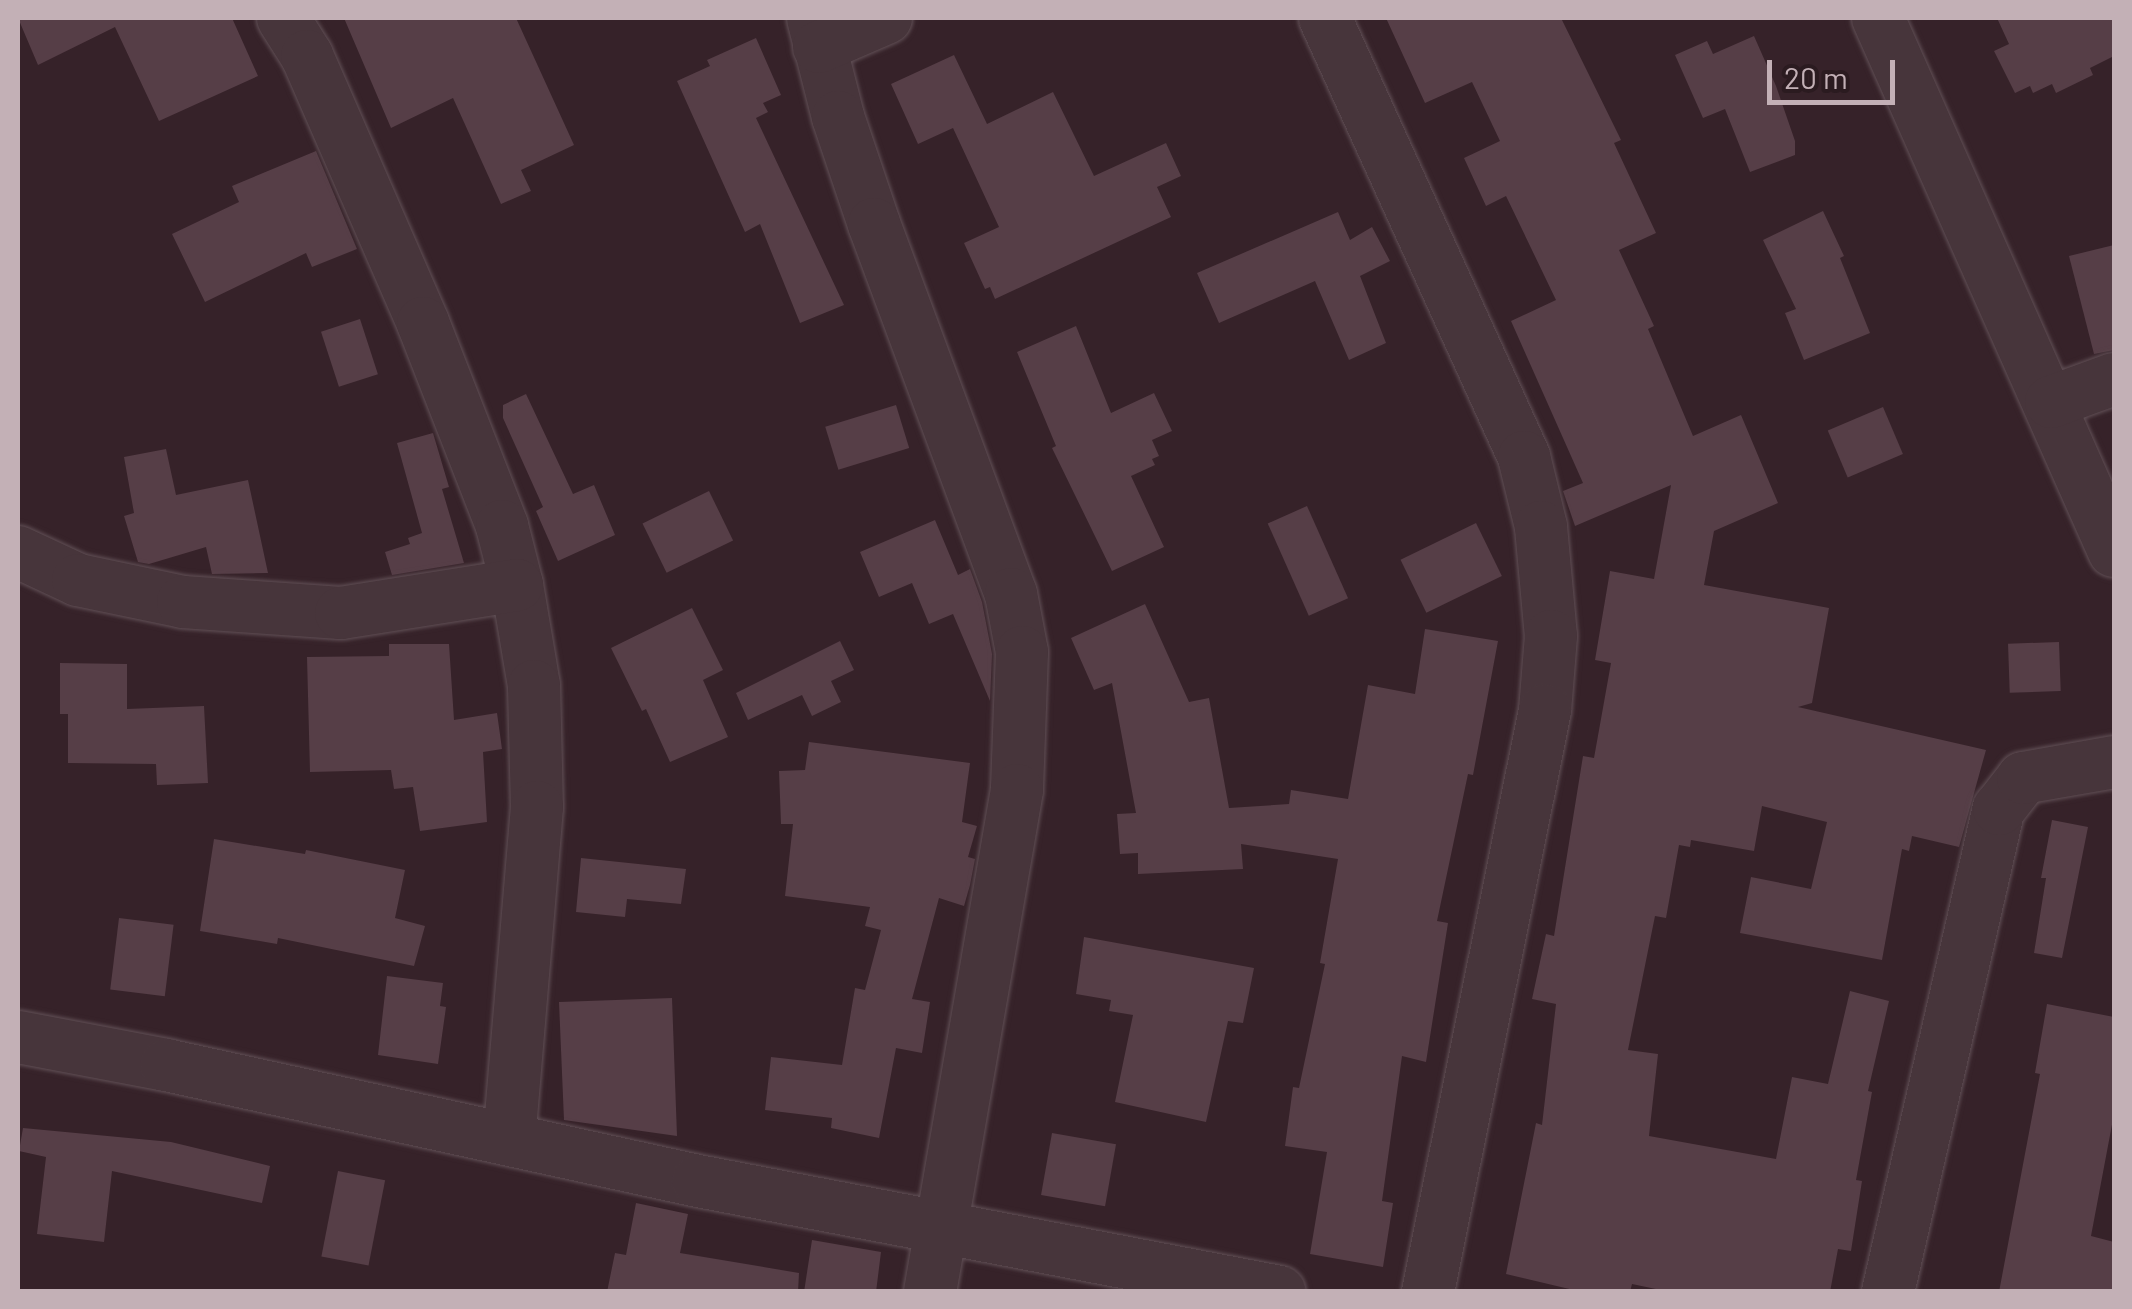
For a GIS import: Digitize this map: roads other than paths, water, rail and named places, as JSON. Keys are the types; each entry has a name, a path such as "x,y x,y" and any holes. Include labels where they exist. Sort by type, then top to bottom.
{"street":[{"path":"283,18 307,56 423,324 502,526 517,585 534,686 537,807 509,1137"},
{"path":"886,18 816,32 874,224 1011,594 1022,652 1017,790 930,1292"},
{"path":"1325,18 1524,457 1541,526 1552,636 1545,710 1428,1292"},
{"path":"1878,18 2114,550"},
{"path":"2050,402 2114,379"},
{"path":"18,552 78,580 182,602 341,613 517,585"},
{"path":"1888,1292 1998,809 2023,778 2114,762"},
{"path":"18,1038 509,1137 698,1181 1280,1292"}]}
